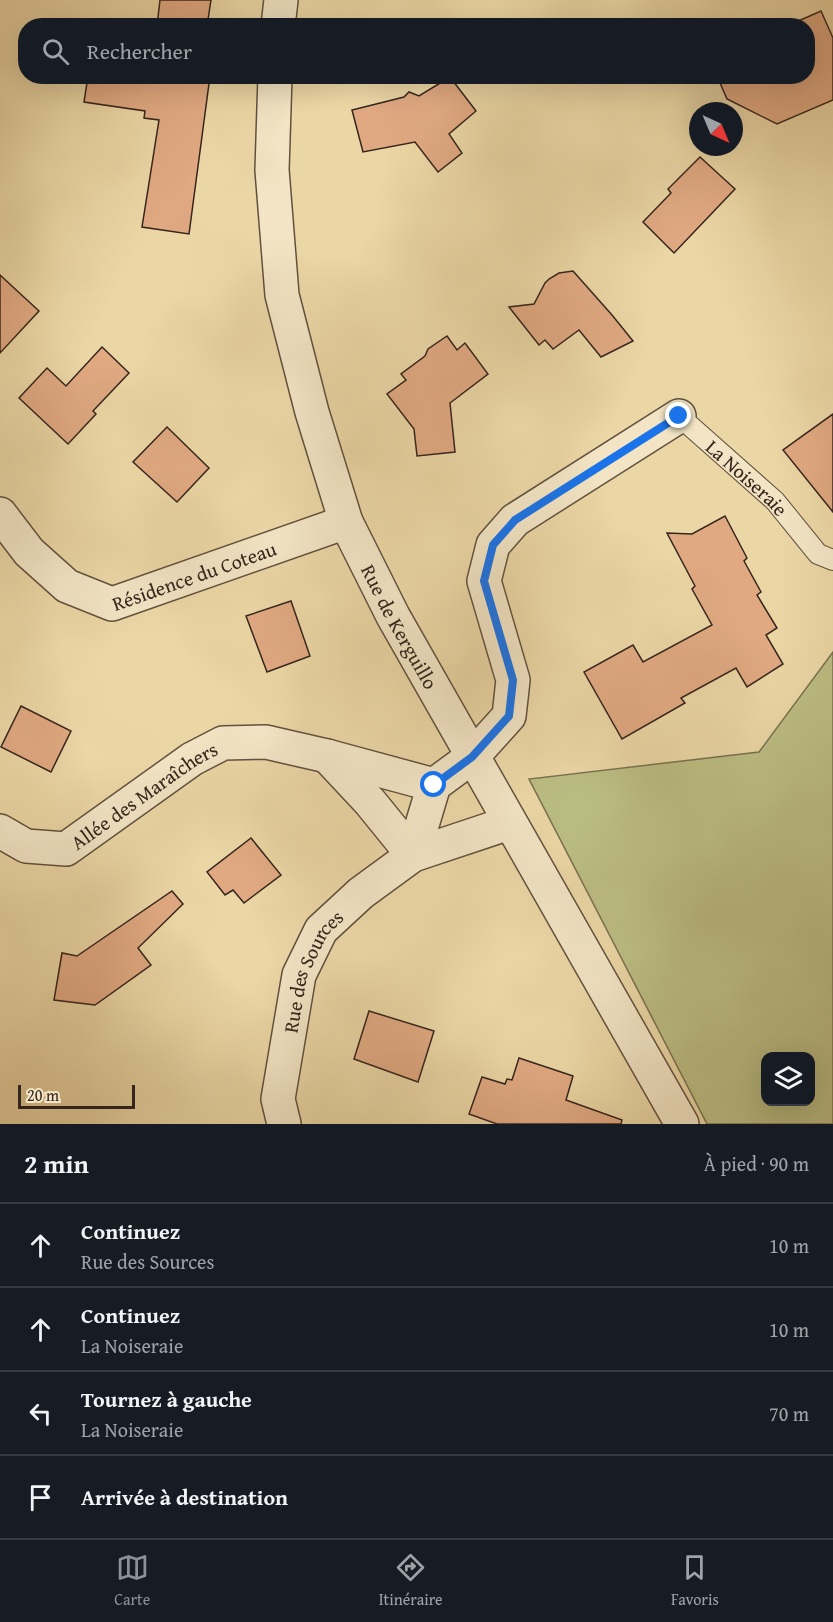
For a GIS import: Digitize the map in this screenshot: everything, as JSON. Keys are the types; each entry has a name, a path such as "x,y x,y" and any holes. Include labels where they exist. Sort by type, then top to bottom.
{"street":[{"path":"279,18 281,0"},
{"name":"Rue de Kerguillo","path":"275,84 272,170 282,295 312,412 346,522 393,616 682,1124"},
{"name":"La Noiseraie","path":"472,757 509,716 513,680 484,581 493,545 515,520 679,416"},
{"name":"Résidence du Coteau","path":"0,514 29,552 67,586 112,604 346,522"},
{"name":"Allée des Maraîchers","path":"0,831 26,846 66,849 192,759 223,743 266,742 434,785"},
{"path":"327,756 370,802 413,855"},
{"path":"413,855 434,785 472,757"},
{"name":"Rue des Sources","path":"284,1124 278,1099 299,975 321,930 361,893 413,855 509,823"}],"lane":[{"name":"La Noiseraie","path":"679,416 775,501 818,554 833,560"}],"green space":[{"path":"833,652 833,1124 707,1124 529,779 759,752"}],"building":[{"path":"160,0 211,0 208,18 158,18"},
{"path":"821,11 833,38 833,100 777,124 743,107 743,102 733,102 727,99 720,84 815,84 815,18 805,18"},
{"path":"87,84 209,84 189,234 142,227 159,120 144,118 145,111 84,102"},
{"path":"439,84 455,84 476,111 449,134 462,153 438,172 415,142 363,152 352,110 404,97 409,92 419,96"},
{"path":"700,157 735,189 674,253 643,222 671,193 668,189"},
{"path":"573,271 633,341 601,357 579,330 553,349 545,340 539,345 509,307 534,304 549,279 559,273"},
{"path":"0,275 39,311 0,353"},
{"path":"447,336 457,350 465,343 488,374 450,403 455,452 417,456 414,429 387,394 406,380 401,374 425,356 428,349"},
{"path":"102,347 129,373 93,411 96,414 68,444 19,398 47,368 66,386"},
{"path":"833,414 833,512 783,450"},
{"path":"167,427 209,468 177,502 133,462"},
{"path":"725,516 747,558 744,561 761,592 757,595 777,628 766,635 783,664 747,687 736,668 681,698 685,703 622,739 584,672 633,645 643,662 712,625 692,589 695,586 667,533 692,534"},
{"path":"291,601 310,656 267,672 246,616"},
{"path":"21,706 71,731 51,772 1,747"},
{"path":"251,838 281,875 244,903 233,890 225,895 207,872"},
{"path":"172,891 183,904 138,948 151,965 95,1005 54,1000 62,953 77,956"},
{"path":"369,1011 434,1031 418,1082 354,1059"},
{"path":"519,1058 573,1076 566,1100 622,1120 621,1124 497,1124 469,1114 482,1077 505,1084 507,1079 512,1080"}],"route":[{"path":"434,785 472,757 509,716 513,680 484,581 493,545 515,520 679,416"}]}
